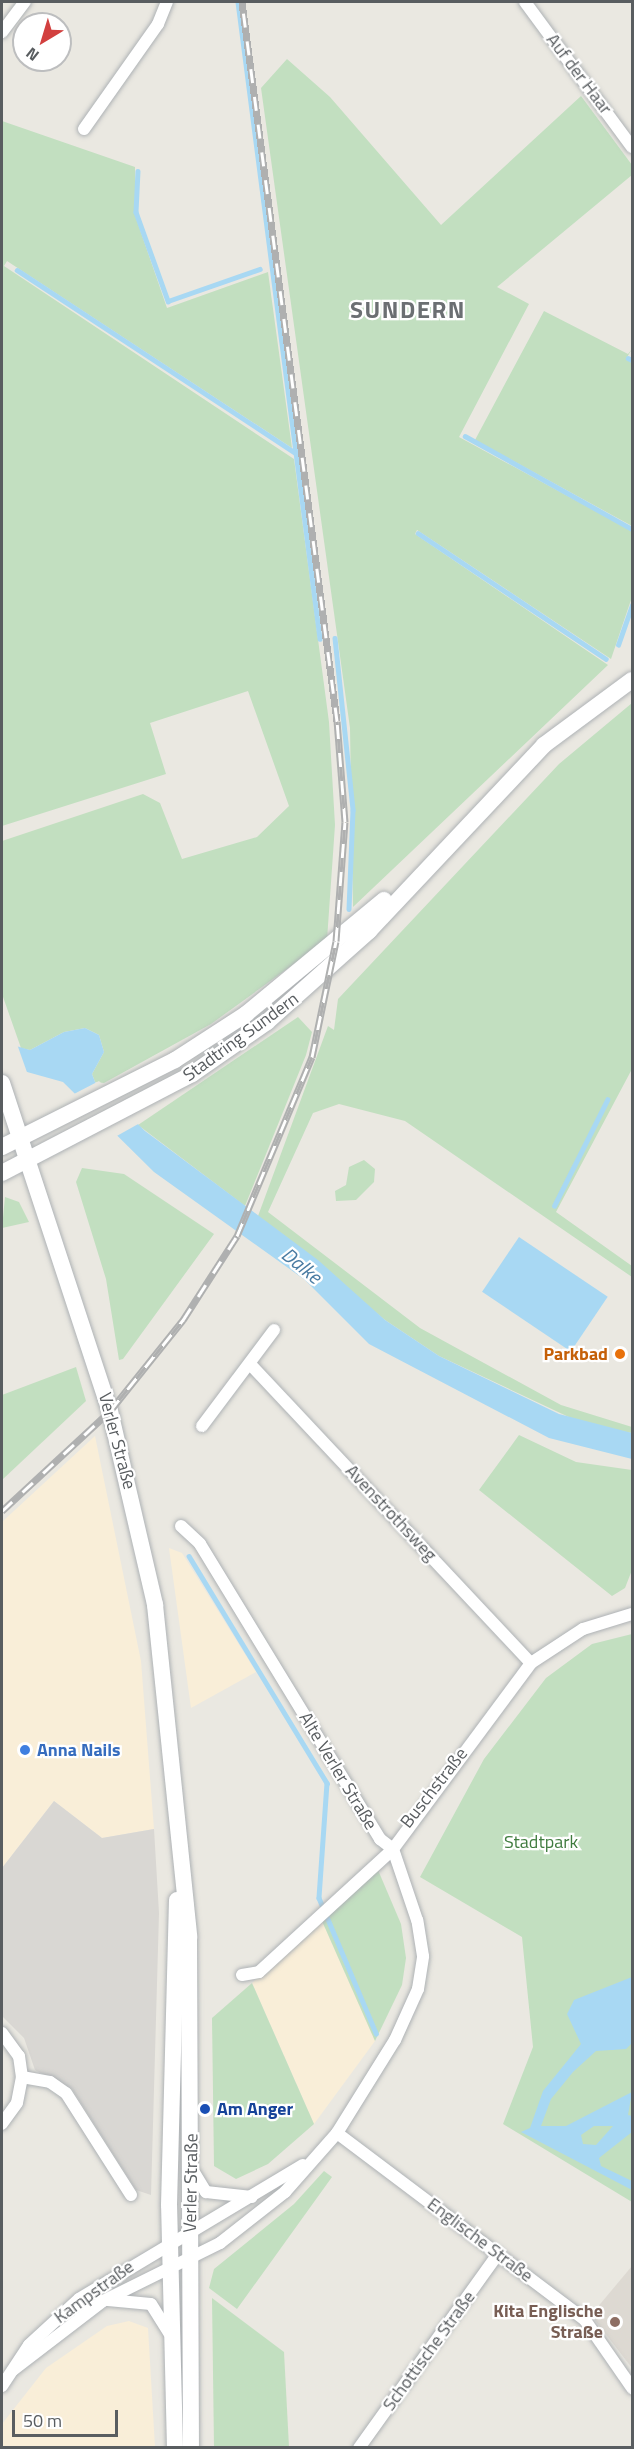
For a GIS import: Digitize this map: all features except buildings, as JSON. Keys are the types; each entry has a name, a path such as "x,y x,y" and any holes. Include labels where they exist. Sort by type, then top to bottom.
{"main road":[{"name":"Stadtring Sundern","path":"617,690 633,673"},
{"name":"Stadtring Sundern","path":"2,1173 130,1109 267,1022 331,968 544,745 633,680"},
{"name":"Stadtring Sundern","path":"2,1147 113,1093 246,1014 443,849"},
{"name":"Verler Straße","path":"2,1083 107,1401 141,1534 155,1605 189,1936 192,2169 189,2259 191,2448"},
{"name":"Verler Straße","path":"174,2448 169,2333 169,2244 177,1812"}],"street":[{"path":"2,32 25,2"},
{"path":"84,129 158,24 167,2"},
{"name":"Auf der Haar","path":"525,2 633,147"},
{"path":"202,1426 274,1330"},
{"name":"Avenstrothsweg","path":"250,1364 531,1663"},
{"name":"Alte Verler Straße","path":"169,2267 189,2259 285,2192 337,2133 395,2040 418,1989 423,1956 417,1920 393,1849 380,1839 200,1544 181,1526"},
{"name":"Buschstraße","path":"242,1974 259,1972 393,1849 531,1663 583,1629 633,1614"},
{"path":"2,2033 19,2056 22,2077 17,2103 2,2124"},
{"path":"22,2077 50,2082 66,2093 131,2195"},
{"name":"Englische Straße","path":"337,2133 585,2320 633,2388"},
{"name":"Alte Verler Straße","path":"190,2234 254,2197 318,2154"},
{"path":"192,2169 206,2192 254,2197"},
{"name":"Kampstraße","path":"2,2386 42,2331 79,2299 169,2244 190,2234"},
{"name":"Schottische Straße","path":"359,2448 498,2254"},
{"name":"Kampstraße","path":"13,2370 104,2301 169,2267"},
{"name":"Kampstraße","path":"104,2301 132,2299 150,2304 169,2333"}],"shaded area":[{"path":"95,1436 141,1661 154,1829 102,1838 54,1801 2,1868 2,1522"},
{"path":"169,1548 182,1553 256,1672 191,1708"},
{"path":"54,1801 102,1838 154,1829 159,1913 151,2195 136,2190 72,2089 35,2070 24,2038 2,2016 2,1868"},
{"path":"322,1921 375,2041 314,2124 252,1983"},
{"name":"Kita Englische Straße","path":"632,2266 632,2368 591,2315"},
{"path":"129,2321 148,2328 155,2447 2,2447 2,2424 46,2368 107,2326"}],"green space":[{"path":"287,59 330,97 441,225 581,96 632,165 632,175 497,287 529,304 459,437 632,531 632,597 611,659 417,530 415,534 608,665 353,907 350,728 261,88"},
{"path":"2,121 135,167 135,215 167,308 268,272 292,448 7,261 4,266 294,459 329,722 335,825 327,940 211,1024 104,1083 95,1082 92,1074 104,1052 99,1035 85,1028 64,1032 30,1050 21,1048 2,994 2,841 143,794 160,803 182,859 257,837 289,806 248,691 150,723 166,774 2,826"},
{"path":"544,311 628,354 632,349 626,359 632,363 632,526 475,440"},
{"path":"632,703 632,1069 556,1212 632,1266 632,1277 405,1121 339,1104 313,1113 268,1212 420,1328 561,1405 632,1427 632,1433 588,1426 439,1356 385,1320 258,1216 328,1026 334,1030 338,999 559,764"},
{"path":"298,1017 312,1032 306,1055 245,1206 138,1125"},
{"path":"364,1160 375,1169 374,1182 356,1200 336,1201 335,1191 346,1185 349,1167"},
{"path":"82,1168 124,1174 214,1234 123,1359 119,1360 106,1279 76,1182"},
{"path":"5,1197 19,1202 29,1222 2,1228"},
{"path":"76,1367 86,1401 2,1480 2,1395"},
{"path":"519,1435 576,1462 632,1470 632,1570 625,1588 612,1596 479,1490"},
{"name":"Stadtpark","path":"632,1634 632,2202 503,2124 533,2047 522,1937 420,1877 484,1759 546,1678 592,1644"},
{"path":"378,1870 401,1924 406,1958 402,1985 375,2041 322,1921"},
{"path":"252,1983 314,2124 268,2164 236,2179 214,2166 212,2018"},
{"path":"324,2171 332,2177 237,2309 209,2288 214,2269 294,2204"},
{"path":"212,2298 284,2352 289,2447 214,2447"}],"water":[{"name":"Dalke","path":"85,1028 99,1035 104,1052 92,1074 95,1082 145,1131 318,1260 385,1320 439,1356 559,1414 632,1433 632,1459 549,1438 369,1344 305,1280 154,1172 63,1082 2,1065 2,1042 30,1050 64,1032"},
{"path":"519,1237 608,1297 571,1352 482,1292"},
{"path":"632,1977 632,2043 626,2049 596,2051 573,2072 551,2099 541,2126 566,2126 632,2092 628,2115 632,2116 632,2132 599,2158 601,2166 632,2181 632,2190 521,2132 530,2128 543,2091 581,2044 567,2014 574,2000","holes":["594,2126 613,2126 596,2145 583,2144 581,2135"]}],"pier":[{"path":"2,1039 17,1044 29,1078 2,1068"},
{"path":"99,1081 140,1123 115,1137 72,1095"}],"waterway":[{"path":"238,2 320,639"},
{"path":"138,171 136,212 168,301 260,269"},
{"path":"17,270 296,453"},
{"path":"628,358 632,360"},
{"path":"465,436 632,529"},
{"path":"418,533 606,659"},
{"path":"618,645 632,605"},
{"path":"335,638 353,810 349,909"},
{"path":"554,1206 607,1100"},
{"path":"189,1556 327,1783 319,1898 376,2033"}],"railway":[{"path":"2,1511 110,1411 183,1320 237,1236 312,1057 336,941 345,822 337,721 242,2"}],"place":[{"name":"Parkbad","path":"620,1354"},
{"name":"Anna Nails","path":"25,1750"},
{"name":"Am Anger","path":"205,2109"},
{"name":"Kita Englische Straße","path":"615,2322"}],"district":[{"name":"SUNDERN","path":"408,310"}]}
